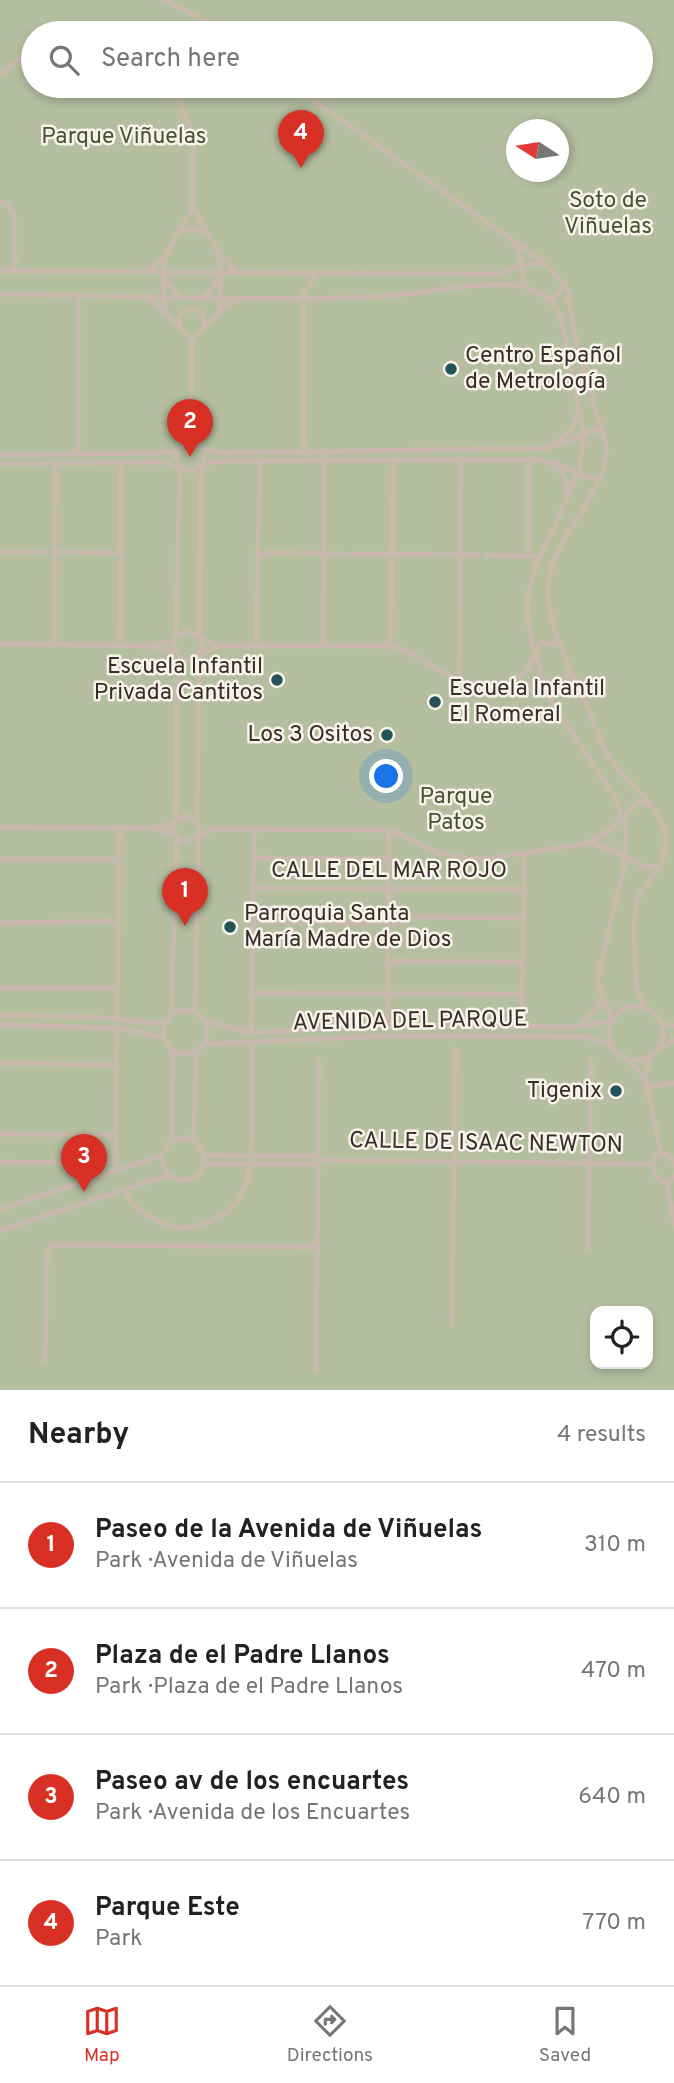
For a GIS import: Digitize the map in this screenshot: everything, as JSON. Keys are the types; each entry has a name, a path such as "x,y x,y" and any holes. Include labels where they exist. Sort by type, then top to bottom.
{"street":[{"path":"163,0 207,21"},
{"path":"0,74 21,58"},
{"path":"177,98 193,138 193,208 205,233 237,272"},
{"path":"310,98 545,264 564,284 568,293 583,369 604,437 607,457 600,477 554,559 550,573 549,601 551,617 569,666 612,761 648,804 666,831 667,853 637,900 635,930 638,990 645,1008"},
{"path":"0,202 14,213 15,271"},
{"path":"149,271 165,255 193,208"},
{"path":"180,232 192,229 205,233"},
{"path":"513,242 518,248 524,286"},
{"path":"218,251 221,274 219,313"},
{"path":"165,255 163,297 167,314"},
{"path":"0,271 499,274 522,265 545,264"},
{"path":"305,461 303,299 307,286 317,273"},
{"path":"205,297 215,288 221,274"},
{"path":"163,279 181,297"},
{"path":"550,299 558,294 564,284"},
{"path":"0,294 303,299 374,297 451,287 524,286 550,299 561,318 584,434 579,472 538,558 527,599 528,621 549,698 616,799 627,831 625,858 597,982 612,1020"},
{"path":"78,295 78,453"},
{"path":"146,297 167,314 192,341"},
{"path":"190,443 192,341 238,298"},
{"path":"179,326 178,320 182,312 190,307 199,310 204,316 205,326"},
{"path":"550,449 562,441 571,430 579,408"},
{"path":"172,1013 180,466 176,457 178,451 183,445 190,443 222,453 550,449 597,430 604,437"},
{"path":"195,1012 204,454 201,448"},
{"path":"0,455 178,451"},
{"path":"323,646 324,451"},
{"path":"390,646 394,460"},
{"path":"459,680 461,460"},
{"path":"529,460 529,554"},
{"path":"0,464 163,462 193,471 202,465 260,461 547,460 588,478 600,477"},
{"path":"547,460 559,469 564,477 567,486 566,501"},
{"path":"257,645 260,461"},
{"path":"54,643 55,463"},
{"path":"120,645 121,463"},
{"path":"0,552 121,553"},
{"path":"257,553 529,554 538,558"},
{"path":"150,646 176,639 187,632 221,646"},
{"path":"501,684 527,670 537,647 543,643 561,644"},
{"path":"0,644 150,646 187,660 221,646 390,646 412,652 459,680 545,686 564,681 569,673 569,666"},
{"path":"526,685 549,698"},
{"path":"0,827 153,828 185,816 214,829 389,831 408,837 438,853 454,857 494,858 588,843 608,831 635,804 648,804"},
{"path":"117,1018 118,828"},
{"path":"153,828 185,842 191,842 214,829"},
{"path":"251,1033 254,829"},
{"path":"388,1025 389,831"},
{"path":"588,843 613,850 645,867 661,866"},
{"path":"522,1027 524,853"},
{"path":"254,858 389,859"},
{"path":"0,859 118,859"},
{"name":"CALLE DEL MAR ROJO","path":"253,888 524,889"},
{"path":"253,922 401,923 401,916 524,918"},
{"path":"0,923 118,921"},
{"path":"388,961 523,962"},
{"path":"0,988 117,988"},
{"path":"253,993 523,994"},
{"path":"577,1027 598,1009 602,997"},
{"path":"645,1078 628,1059 614,1049 609,1035 612,1020 622,1010 630,1007 652,1011 663,1032 658,1049"},
{"path":"170,1049 184,1054 196,1051 204,1044 207,1033 205,1021 195,1012 183,1009 172,1013 164,1023 163,1037 173,1059 172,1141"},
{"path":"0,1015 117,1018 164,1023"},
{"name":"AVENIDA DEL PARQUE","path":"205,1021 251,1033 388,1025 577,1027 612,1020"},
{"path":"661,1024 674,1026"},
{"path":"0,1026 117,1028 163,1037"},
{"path":"117,1028 115,1161 118,1170"},
{"name":"AVENIDA DEL PARQUE","path":"204,1044 389,1036 585,1037 603,1042 614,1049"},
{"path":"628,1059 649,1057 674,1040"},
{"path":"125,1189 133,1204 144,1214 172,1227 193,1228 221,1217 240,1197 251,1164 252,1043"},
{"path":"453,1326 455,1049"},
{"path":"194,1140 196,1051"},
{"path":"649,1057 646,1087 661,1153"},
{"path":"316,1370 319,1060"},
{"path":"588,1249 591,1061"},
{"path":"0,1063 117,1065"},
{"path":"646,1087 674,1083"},
{"path":"0,1134 115,1136"},
{"path":"183,1138 194,1140 204,1155 202,1170 193,1178 180,1180 169,1175 164,1168 164,1150 172,1141 183,1138"},
{"path":"667,1182 656,1178 652,1164 655,1156 661,1153 670,1156 674,1166"},
{"path":"0,1210 162,1155"},
{"name":"CALLE DE ISAAC NEWTON","path":"204,1155 310,1156 318,1160 652,1164"},
{"name":"CALLE DE ISAAC NEWTON","path":"204,1164 310,1164 318,1160"},
{"path":"0,1162 115,1161"},
{"path":"102,1163 103,1175"},
{"path":"0,1231 169,1175"},
{"path":"667,1182 674,1177"},
{"path":"667,1182 674,1223"},
{"path":"46,1361 47,1253 50,1247 58,1244 317,1247"}],"green space":[{"path":"0,0 674,0 674,1390 0,1390"}],"place":[{"name":"Parque Este","path":"301,168"},
{"name":"Centro Español de Metrología","path":"451,369"},
{"name":"Plaza de el Padre Llanos","path":"190,457"},
{"name":"Escuela Infantil Privada Cantitos","path":"277,680"},
{"name":"Escuela Infantil El Romeral","path":"435,702"},
{"name":"Los 3 Ositos","path":"387,735"},
{"name":"Paseo de la Avenida de Viñuelas","path":"185,926"},
{"name":"Parroquia Santa María Madre de Dios","path":"230,927"},
{"name":"Tigenix","path":"616,1091"},
{"name":"Paseo av de los encuartes","path":"84,1192"}],"park label":[{"name":"Parque Viñuelas","path":"124,137"},
{"name":"Soto de Viñuelas","path":"608,214"},
{"name":"Parque Patos","path":"456,810"}]}
